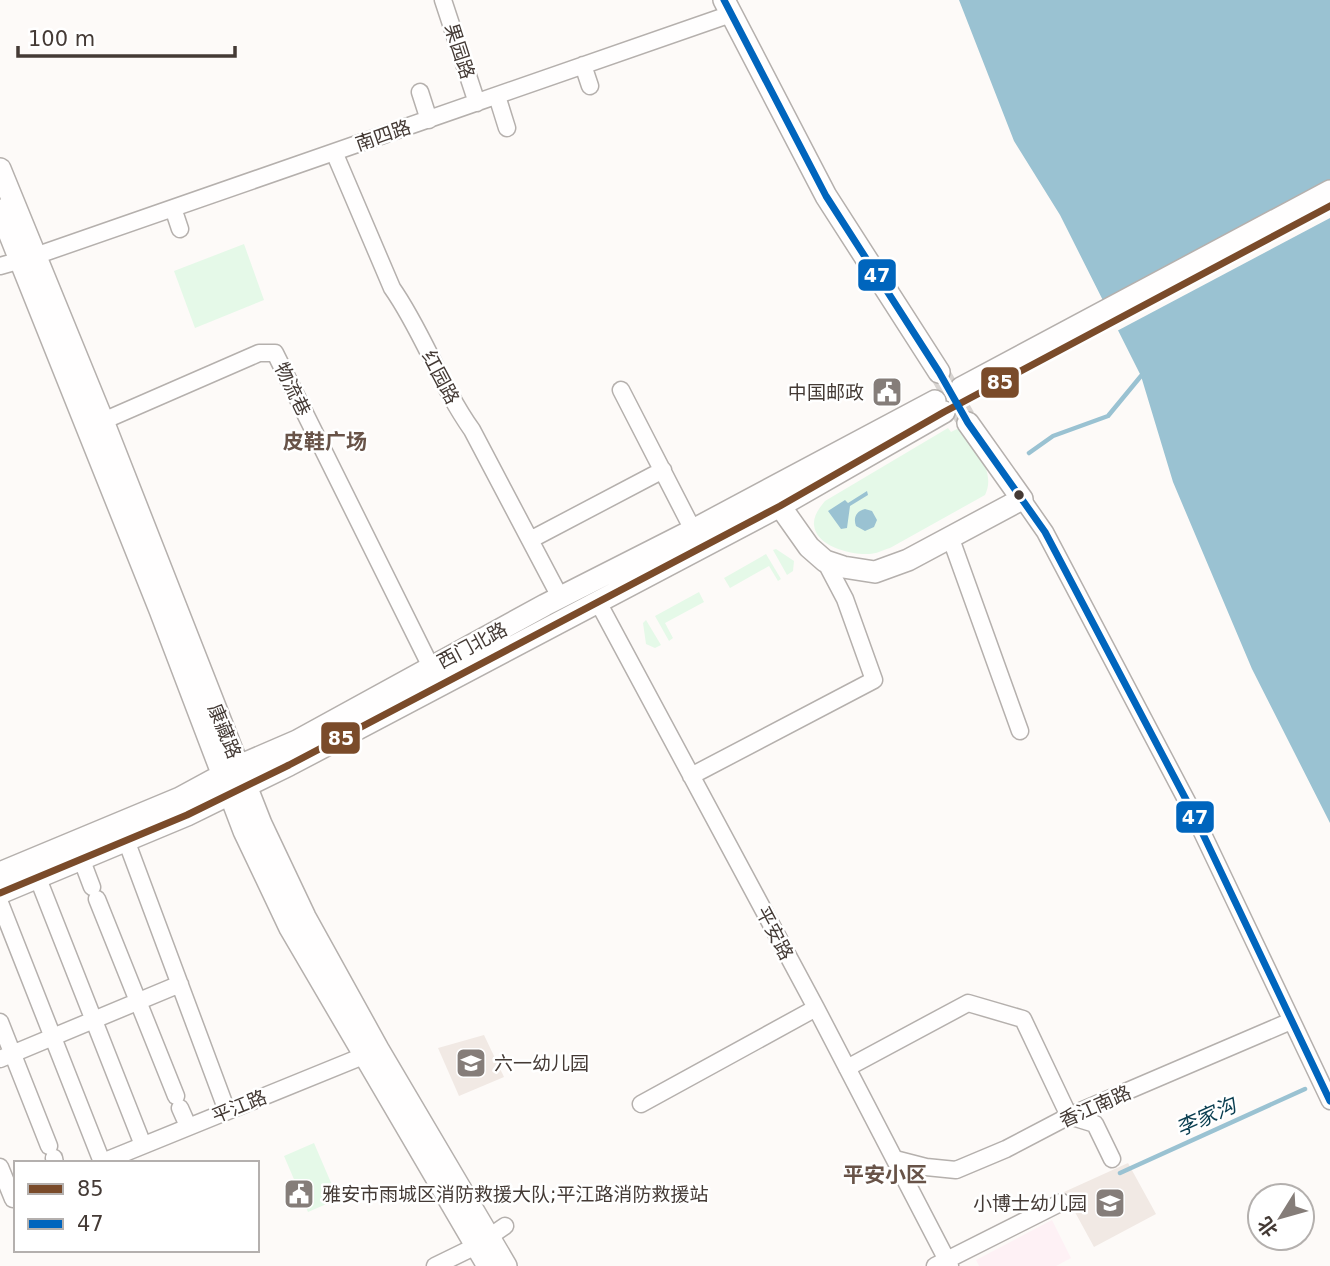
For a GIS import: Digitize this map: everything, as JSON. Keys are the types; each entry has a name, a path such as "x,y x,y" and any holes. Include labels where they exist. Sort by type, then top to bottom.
{"main road":[{"path":"727,7 825,196 939,372"},
{"name":"康藏路","path":"0,169 18,261 103,421 235,780 244,831 290,928 490,1236 506,1266"},
{"path":"1330,191 964,394 1330,206"},
{"name":"康藏路","path":"0,210 18,261 125,521 235,780"},
{"name":"西门北路","path":"0,873 180,798 235,780 297,741 561,597 941,406 780,506 598,602 235,780 125,840 0,893"},
{"path":"780,506 808,547 825,561 875,572 908,561 1022,499 968,423"},
{"name":"康藏路","path":"488,1266 490,1236"}],"street":[{"name":"果园路","path":"443,0 477,103"},
{"name":"南四路","path":"18,261 497,96 583,65 727,7"},
{"path":"583,65 590,86"},
{"path":"420,92 429,120"},
{"path":"497,96 507,128"},
{"name":"红园路","path":"334,152 392,288 403,303 454,405 472,430 561,597"},
{"path":"173,208 180,229"},
{"name":"物流巷","path":"103,421 259,353 278,351 431,667"},
{"path":"621,390 693,530"},
{"path":"530,540 663,470"},
{"path":"1022,499 1045,532 1191,810 1330,1101"},
{"path":"951,539 1020,732"},
{"path":"691,776 874,680 845,599 825,561"},
{"name":"平安路","path":"598,602 895,1159 944,1264"},
{"path":"125,840 227,1111"},
{"path":"81,858 188,1126"},
{"path":"37,876 143,1144"},
{"path":"0,903 101,1161"},
{"path":"6,1057 180,984"},
{"path":"847,1069 968,1003 1023,1019 1069,1116 1095,1124 1112,1159"},
{"path":"641,1104 816,1008"},
{"name":"香江南路","path":"895,1159 926,1167 956,1170 1006,1149 1069,1116 1291,1021"},
{"path":"0,1022 6,1057 53,1156"},
{"name":"平江路","path":"103,1161 371,1053"},
{"path":"0,1167 9,1200"},
{"path":"944,1264 1062,1202"},
{"path":"435,1266 490,1236"}],"shaded area":[{"name":"六一幼儿园","path":"484,1035 504,1077 459,1096 438,1048"},
{"name":"小博士幼儿园","path":"1128,1163 1156,1214 1094,1247 1064,1192"},
{"path":"1052,1220 1071,1258 1056,1266 979,1266 976,1260"}],"green space":[{"path":"244,244 264,300 195,328 174,271"},
{"path":"961,427 986,468 988,486 985,495 890,548 874,553 862,554 836,548 816,533 814,522 825,501 948,428 951,432"},
{"path":"776,549 794,561 793,571 787,575 773,550"},
{"path":"766,554 781,579 778,581 769,566 730,588 724,578"},
{"path":"699,592 704,602 665,623 673,638 669,641 655,616"},
{"path":"646,620 661,645 655,648 646,644 643,623"},
{"path":"314,1143 338,1199 308,1212 284,1156"}],"water":[{"path":"959,0 1330,0 1330,823 1252,669 1173,482 1141,376 1060,215 1014,141"},
{"path":"867,491 868,495 850,506 847,528 841,529 828,511"},
{"path":"865,509 872,511 877,520 874,527 865,531 856,526 855,520 857,513"}],"pier":[{"path":"1330,180 1330,218 1115,332 1100,302"}],"waterway":[{"path":"1029,453 1053,436 1108,416 1141,376"},
{"name":"李家沟","path":"1120,1173 1305,1089"}],"tunnel":[{"path":"939,372 968,423"}],"transit line":[{"name":"47","path":"724,0 826,196 939,372 968,423 1045,532 1191,809 1330,1101"},
{"name":"85","path":"0,893 187,815 289,765 780,506 944,412 1330,206"}],"place":[{"name":"中国邮政","path":"887,392"},
{"name":"六一幼儿园","path":"471,1063"},
{"name":"雅安市雨城区消防救援大队;平江路消防救援站","path":"299,1194"},
{"name":"小博士幼儿园","path":"1110,1203"}],"district":[{"name":"皮鞋广场","path":"325,442"},
{"name":"平安小区","path":"885,1175"}]}
